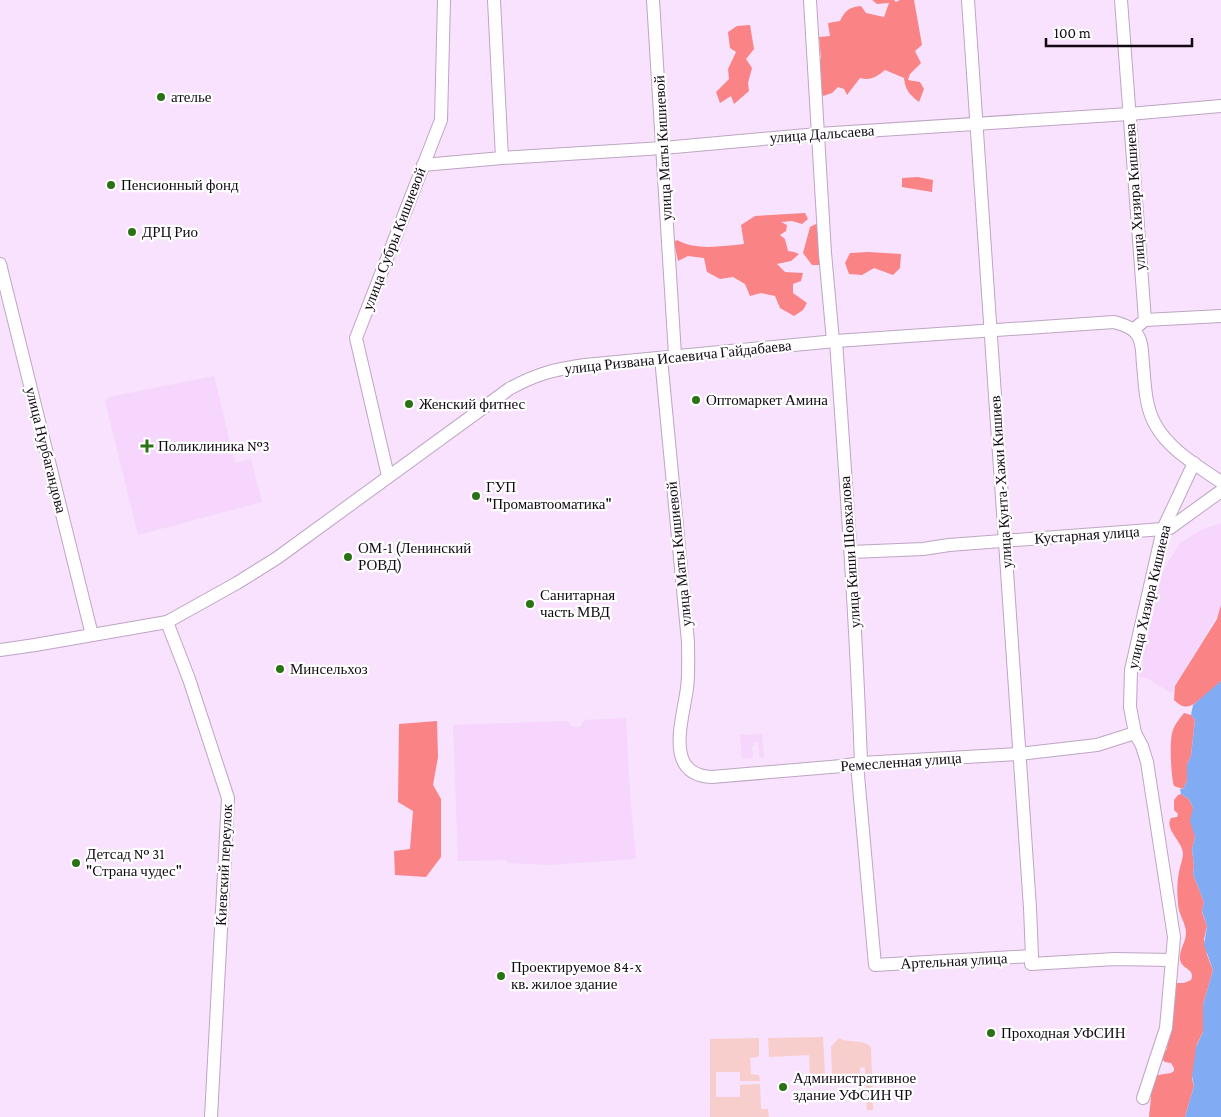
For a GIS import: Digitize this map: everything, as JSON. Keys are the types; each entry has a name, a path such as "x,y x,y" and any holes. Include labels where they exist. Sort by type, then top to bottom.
{"street":[{"name":"улица Субры Кишиевой","path":"388,476 356,338 441,120 444,0"},
{"path":"494,0 502,158"},
{"name":"улица Маты Кишиевой","path":"654,0 675,356"},
{"name":"улица Киши Шовхалова","path":"810,0 825,254 851,552 857,661 859,764 875,966"},
{"name":"улица Кунта-Хажи Кишиев","path":"968,0 1032,960"},
{"name":"улица Хизира Кишиева","path":"1121,0 1145,320"},
{"name":"улица Дальсаева","path":"423,165 663,148 977,122 1129,114 1221,106"},
{"name":"улица Нурбагандова","path":"0,264 92,635"},
{"path":"1221,316 1145,320 1133,330 1139,337 1142,347 1146,395 1151,416 1156,426 1169,442 1221,482"},
{"name":"улица Ризвана Исаевича Гайдабаева","path":"0,650 167,622 277,558 502,393 533,376 558,369 585,365 834,341 1114,322 1133,330"},
{"name":"улица Маты Кишиевой","path":"660,358 688,642 688,676 679,739 680,751"},
{"name":"улица Хизира Кишиева","path":"1143,1098 1166,1028 1174,937 1150,776 1142,746 1135,733 1130,707 1131,670 1163,529 1194,463"},
{"name":"Кустарная улица","path":"851,552 923,550 949,545 1170,528 1221,491"},
{"name":"Киевский переулок","path":"167,622 228,798 211,1117"},
{"name":"Ремесленная улица","path":"680,751 687,768 694,774 703,776 1019,754 1097,745 1135,733"},
{"name":"Артельная улица","path":"875,966 1032,960 1172,960"}],"shaded area":[{"path":"872,0 894,0 896,2 900,0 914,0 922,45 915,51 921,63 910,74 908,80 920,82 924,89 919,102 908,92 904,78 885,70 873,78 860,78 847,95 844,89 838,87 832,93 823,96 819,87 816,70 821,58 819,37 830,36 828,23 840,21 848,10 854,7 861,6 866,13 884,17 889,3 877,4"},
{"path":"750,25 754,49 746,59 752,68 748,83 749,91 734,104 731,96 720,103 716,92 729,79 728,69 736,52 730,48 728,32 737,26"},
{"path":"918,177 933,180 932,192 902,187 902,178"},
{"path":"805,213 808,219 802,224 792,221 781,222 787,225 786,231 780,235 785,239 788,251 799,254 791,261 777,264 785,272 803,273 801,281 793,284 793,293 807,303 803,310 794,316 780,308 775,296 761,293 750,296 745,284 733,277 720,279 707,272 704,258 688,256 678,261 674,242 677,240 701,247 744,244 741,225 755,216"},
{"path":"816,224 819,227 819,265 812,265 803,253 810,227"},
{"path":"850,253 901,254 900,268 893,275 874,268 862,275 849,274 845,263"},
{"path":"214,376 235,463 251,459 262,502 138,535 105,401 109,397"},
{"path":"1221,523 1221,609 1171,693 1147,678 1139,677 1162,572 1180,543 1203,529"},
{"path":"1221,605 1221,681 1194,704 1187,707 1183,706 1174,700 1175,686 1217,619"},
{"path":"1184,713 1191,715 1195,720 1191,756 1187,765 1187,781 1183,789 1174,786 1171,749 1173,730"},
{"path":"626,718 636,859 549,865 507,863 507,860 458,861 453,725 568,721 572,727 580,727 584,720"},
{"path":"437,721 438,757 433,785 441,799 441,857 426,877 395,875 394,851 410,849 413,811 398,802 399,724"},
{"path":"762,734 764,757 760,758 758,742 754,742 752,747 753,758 742,759 740,735"},
{"path":"1181,794 1189,799 1193,808 1195,837 1192,850 1193,874 1204,902 1202,912 1207,926 1204,939 1207,955 1213,970 1203,1005 1203,1032 1197,1044 1192,1079 1194,1086 1185,1117 1149,1117 1151,1094 1149,1081 1152,1076 1174,1071 1171,1063 1165,1062 1160,1058 1167,1049 1171,1034 1175,983 1184,983 1191,980 1192,976 1192,973 1181,963 1180,959 1186,933 1178,907 1177,895 1178,876 1183,853 1180,844 1171,831 1169,822 1171,818 1177,817 1178,814 1174,810 1174,800"},
{"path":"823,1037 825,1074 810,1075 809,1055 769,1057 768,1038"},
{"path":"759,1038 759,1055 750,1058 751,1074 759,1075 760,1081 740,1081 740,1072 716,1072 716,1097 740,1097 740,1085 760,1084 761,1109 768,1109 769,1117 710,1117 710,1039"},
{"path":"839,1038 867,1044 871,1047 873,1110 867,1110 865,1067 860,1068 860,1074 832,1074 831,1047"}],"water":[{"path":"1221,681 1221,1117 1185,1117 1194,1086 1192,1076 1196,1047 1203,1032 1203,1005 1213,970 1204,945 1207,926 1202,911 1204,902 1193,874 1192,850 1195,837 1190,821 1193,808 1189,799 1181,794 1180,789 1183,789 1187,781 1187,765 1191,756 1195,720 1191,715 1193,705"}],"place":[{"name":"ателье","path":"161,97"},
{"name":"Пенсионный фонд","path":"111,185"},
{"name":"ДРЦ Рио","path":"132,232"},
{"name":"Оптомаркет Амина","path":"696,400"},
{"name":"Женский фитнес","path":"409,404"},
{"name":"Поликлиника №3","path":"147,446"},
{"name":"ГУП \"Промавтооматика\"","path":"476,496"},
{"name":"ОМ-1 (Ленинский РОВД)","path":"348,557"},
{"name":"Санитарная часть МВД","path":"530,604"},
{"name":"Минсельхоз","path":"280,669"},
{"name":"Детсад № 31 \"Страна чудес\"","path":"76,863"},
{"name":"Проектируемое 84-х кв. жилое здание","path":"501,976"},
{"name":"Проходная УФСИН","path":"991,1033"},
{"name":"Административное здание УФСИН ЧР","path":"783,1087"}]}
